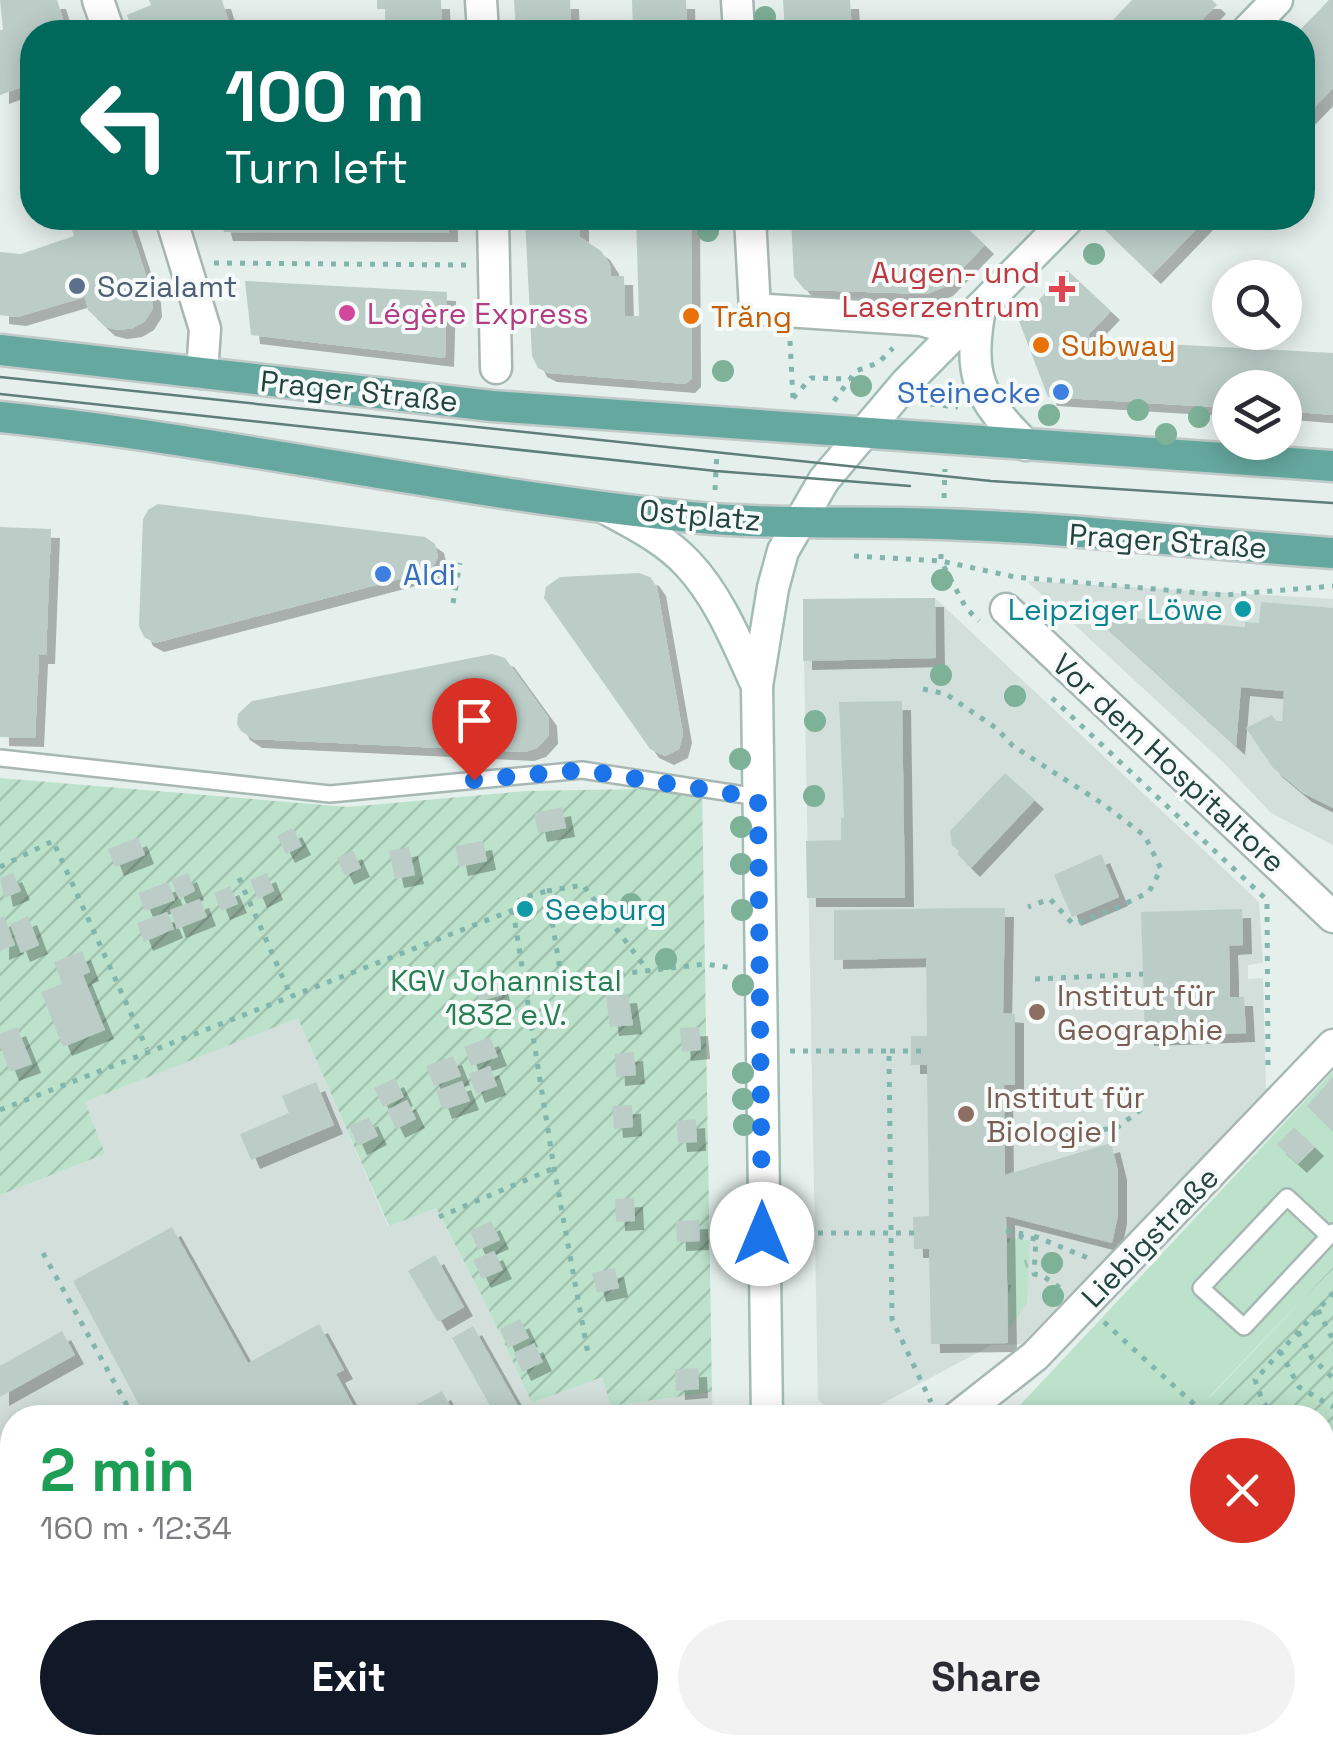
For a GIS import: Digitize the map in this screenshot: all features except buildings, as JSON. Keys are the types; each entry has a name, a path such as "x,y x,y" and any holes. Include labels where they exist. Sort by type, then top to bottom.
{"main road":[{"name":"Prager Straße","path":"0,350 719,431"},
{"path":"0,417 221,445 602,506"},
{"path":"719,431 863,432 1333,466"},
{"name":"Ostplatz","path":"602,506 692,517 797,523 942,524"},
{"name":"Prager Straße","path":"942,524 1333,553"}],"street":[{"path":"1258,20 1277,0"},
{"path":"175,230 205,329 202,374"},
{"path":"493,230 496,368"},
{"path":"751,230 755,309 921,320 957,330"},
{"name":"Ostplatz","path":"757,686 777,570 797,523 836,464 863,432 1057,230"},
{"path":"980,308 975,348 978,380 992,410 1026,445"},
{"path":"602,506 651,533 689,565 727,623 757,686 767,1405"},
{"name":"Vor dem Hospitaltore","path":"992,616 1333,917"},
{"name":"Liebigstraße","path":"972,1405 1034,1356 1333,1045"}],"lane":[{"path":"0,758 330,794 582,770 758,798"},
{"path":"1286,1196 1331,1234 1244,1327 1201,1288 1286,1196"}],"path":[{"path":"186,262 494,266"},
{"path":"755,309 790,334 793,398 810,378 850,379"},
{"path":"834,400 856,371 878,363 897,344"},
{"path":"948,405 941,561 966,608 992,616"},
{"path":"715,493 719,431"},
{"path":"846,555 941,561 1015,578 1224,595 1333,586"},
{"path":"453,603 460,562"},
{"path":"1042,687 1267,900 1268,1112"},
{"path":"922,689 946,694 996,728 1013,746 1103,804 1145,836 1161,870 1149,892 1073,924 1050,899 1028,907"},
{"path":"0,867 53,841 147,1050"},
{"path":"239,878 290,995"},
{"path":"0,1110 514,910 521,898 547,891 583,885 649,972"},
{"path":"547,891 562,982 705,964 761,972"},
{"path":"514,910 588,1354"},
{"path":"1035,979 1143,974"},
{"path":"762,1051 927,1051"},
{"path":"889,1051 892,1319 934,1405"},
{"path":"1038,1141 1118,1126 1147,1105"},
{"path":"439,1216 554,1168"},
{"path":"1006,1232 1038,1236 1090,1258 1112,1276"},
{"path":"762,1234 914,1233"},
{"path":"1022,1234 1036,1239 1034,1274"},
{"path":"43,1253 127,1405"},
{"path":"1266,1405 1255,1380 1333,1292"},
{"path":"1318,1310 1333,1340"},
{"path":"1106,1324 1195,1405"},
{"path":"1298,1332 1312,1358 1333,1378"},
{"path":"1280,1351 1299,1387 1328,1405"}],"shaded area":[{"path":"1027,581 1333,599 1333,845 1271,813 1224,763"},
{"name":"Institut für Geographie","path":"935,598 1259,902 1263,963 1248,965 1248,979 1263,978 1266,1089 1025,1344 992,1345 880,1405 825,1405 818,1400 803,599"},
{"path":"298,1017 388,1226 435,1207 532,1403 603,1376 611,1405 0,1405 0,1195 105,1154 85,1102"},
{"path":"712,1392 712,1405 618,1405"}],"green space":[{"name":"KGV Johannistal 1832 e.V.","path":"0,778 348,807 526,791 702,788 712,1392 611,1405 602,1377 532,1403 436,1208 389,1226 298,1018 85,1102 105,1154 0,1195"},
{"path":"1333,1071 1333,1267 1209,1397 1217,1405 1020,1405"},
{"path":"1007,1238 1030,1240 1027,1303 1009,1329"},
{"path":"1333,1267 1333,1405 1217,1405 1209,1398"}],"tram line":[{"path":"0,377 991,481 1333,503"},
{"path":"0,394 716,471 910,486"}],"place":[{"name":"Sozialamt","path":"77,286"},
{"name":"Augen- und Laserzentrum","path":"1062,289"},
{"name":"Légère Express","path":"347,313"},
{"name":"Trăng","path":"691,316"},
{"name":"Subway","path":"1041,345"},
{"name":"Steinecke","path":"1061,392"},
{"name":"Aldi","path":"383,574"},
{"name":"Leipziger Löwe","path":"1243,609"},
{"name":"Seeburg","path":"525,909"},
{"name":"Institut für Geographie","path":"1037,1012"},
{"name":"Institut für Biologie I","path":"966,1114"}],"route":[{"path":"474,780 582,770 758,798 762,1234"}]}
